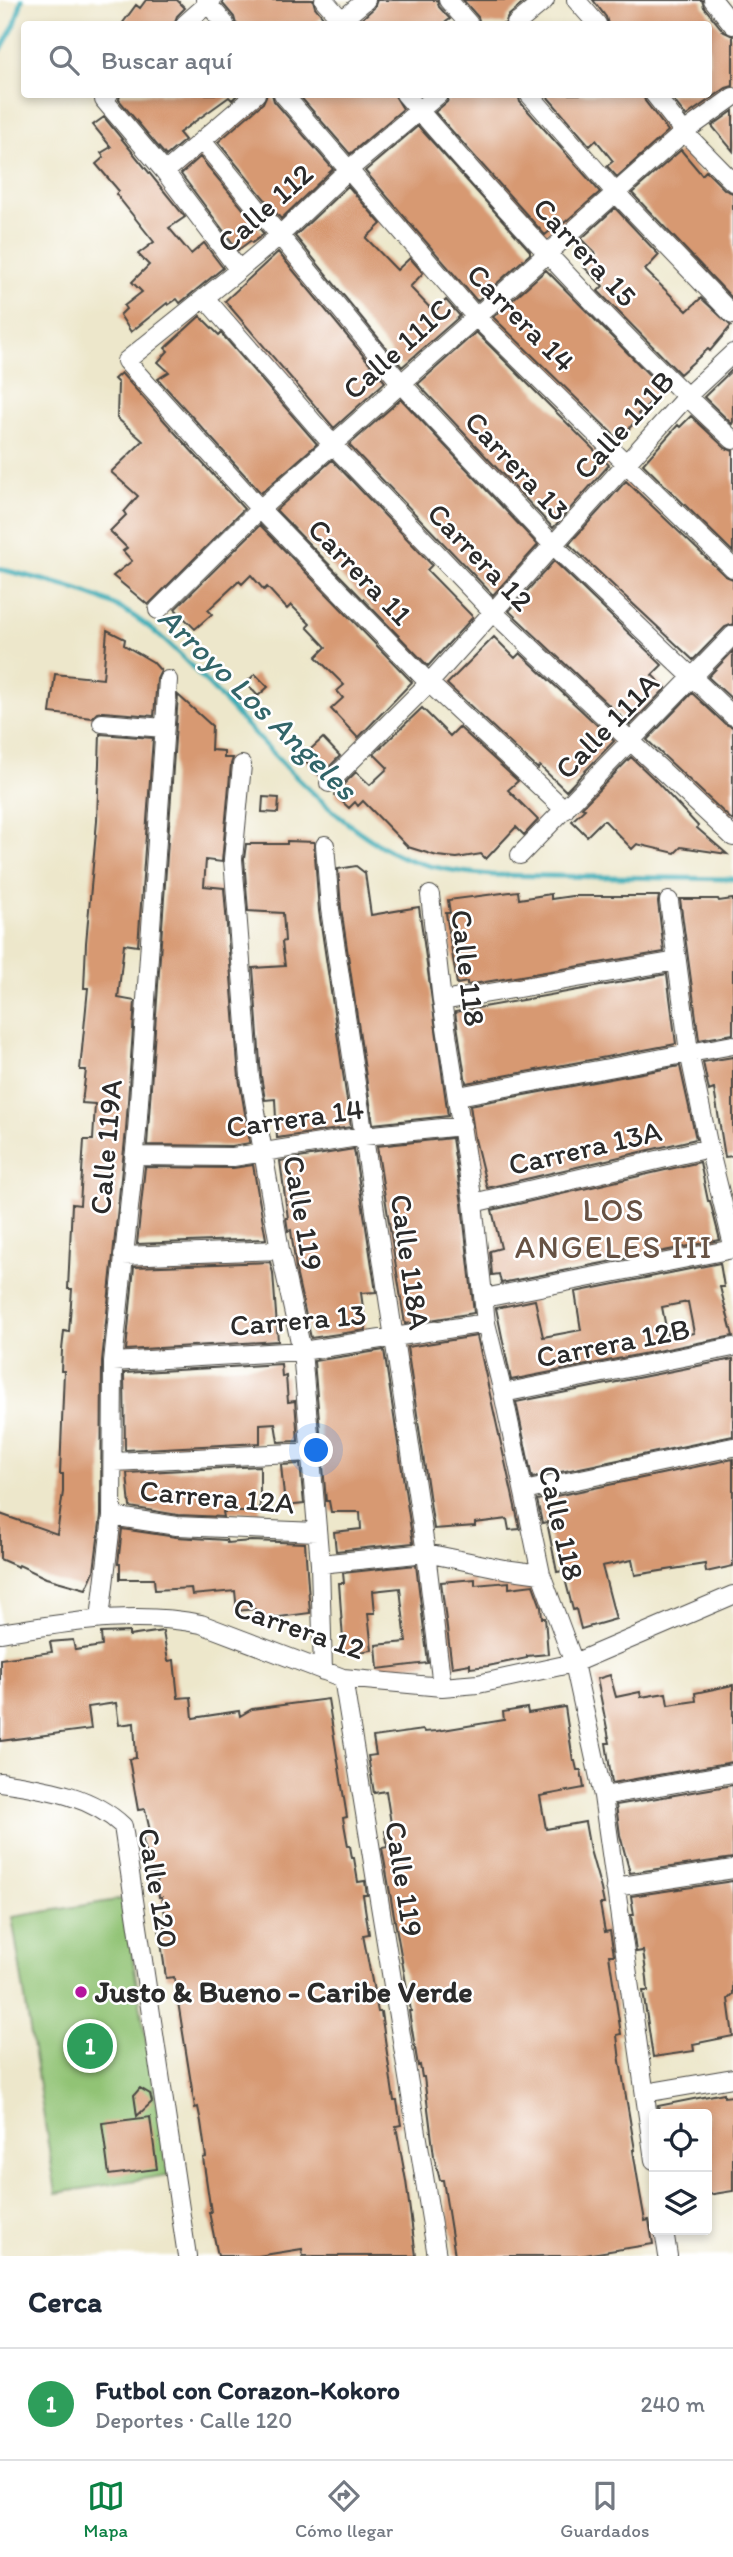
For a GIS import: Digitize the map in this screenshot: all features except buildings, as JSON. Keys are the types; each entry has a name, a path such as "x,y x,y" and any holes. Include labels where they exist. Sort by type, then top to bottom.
{"street":[{"path":"324,0 340,21"},
{"path":"343,21 366,0"},
{"path":"448,0 466,21"},
{"path":"520,21 545,0"},
{"path":"576,0 594,21"},
{"path":"713,0 733,25"},
{"path":"188,21 208,1 223,21"},
{"name":"Calle 111C","path":"158,610 260,509 400,382 684,132 733,97"},
{"path":"107,98 239,270"},
{"path":"164,172 251,98"},
{"name":"Carrera 14","path":"286,98 475,316 733,568"},
{"name":"Carrera 15","path":"408,98 546,254 686,397 733,440"},
{"name":"Calle 112","path":"125,361 239,270 347,171 435,98"},
{"path":"533,98 616,194 733,315"},
{"path":"657,98 684,132 733,183"},
{"name":"Carrera 13","path":"202,141 400,382 553,545 733,716"},
{"name":"Carrera 12","path":"205,298 332,444 493,612 733,837"},
{"name":"Calle 111B","path":"329,783 429,683 686,397 733,353"},
{"name":"Carrera 11","path":"125,361 260,509 429,683 565,810"},
{"name":"Calle 111A","path":"520,855 733,635"},
{"name":"Calle 119A","path":"100,1619 112,1516 113,1362 134,1156 168,680"},
{"path":"102,723 164,727"},
{"name":"Calle 119","path":"242,765 234,872 250,1077 280,1250 302,1351 320,1564 323,1671"},
{"name":"Calle 118A","path":"325,845 330,909 426,1553 442,1687"},
{"name":"Calle 118","path":"430,895 442,1001 474,1203 486,1324 541,1574 574,1663 603,1796 649,2123"},
{"path":"484,1298 733,1247 689,1052 669,901"},
{"path":"442,1001 677,961"},
{"path":"458,1096 733,1045"},
{"name":"Carrera 14","path":"134,1156 233,1157 364,1136 462,1126"},
{"name":"Carrera 13A","path":"474,1203 709,1148"},
{"path":"124,1256 280,1250"},
{"name":"Carrera 13","path":"113,1362 302,1351 486,1324"},
{"name":"Carrera 12B","path":"503,1394 733,1347"},
{"path":"524,1491 733,1447"},
{"path":"114,1462 312,1452"},
{"name":"Carrera 12A","path":"112,1516 177,1526 317,1532"},
{"path":"320,1564 426,1553 541,1574"},
{"name":"Carrera 12","path":"0,1633 100,1619 178,1619 201,1624 343,1678 442,1687 478,1684 574,1663 733,1595"},
{"name":"Calle 119","path":"343,1678 437,2256"},
{"path":"603,1796 733,1773"},
{"name":"Calle 120","path":"0,1782 78,1798 100,1807 123,1826 187,2256"},
{"path":"615,1887 733,1869"},
{"path":"645,2093 733,2078"},
{"path":"665,2235 668,2256"}],"green space":[{"path":"123,1899 168,2175 56,2193 12,1917"}],"waterway":[{"path":"0,51 15,24 22,0"},
{"name":"Arroyo Los Angeles","path":"0,569 87,593 135,617 183,658 330,809 385,849 413,861 491,875 733,879"}],"place":[{"name":"Justo & Bueno - Caribe Verde","path":"81,1992"},
{"name":"Futbol con Corazon-Kokoro","path":"90,2046"}],"district":[{"name":"LOS ANGELES III","path":"614,1228"}]}
